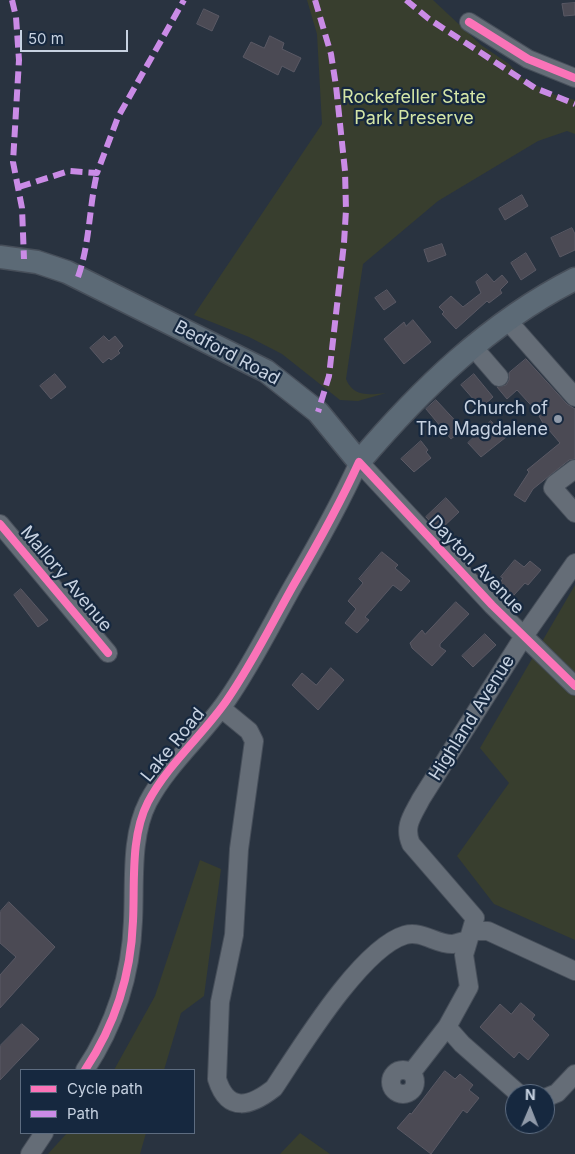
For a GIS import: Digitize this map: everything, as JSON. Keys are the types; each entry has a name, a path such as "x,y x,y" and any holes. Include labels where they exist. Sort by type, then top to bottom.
{"main road":[{"name":"Bedford Road","path":"0,257 38,262 67,272 266,370 318,412 359,462"},
{"path":"359,462 393,422 434,379 534,302 575,279"}],"street":[{"path":"469,22 528,59 575,78"},
{"path":"508,321 575,397"},
{"path":"474,348 499,378"},
{"name":"Dayton Avenue","path":"359,462 524,636 575,686"},
{"name":"Lake Road","path":"86,1069 120,1002 130,964 139,828 148,802 164,777 221,708 244,675 327,530 359,462"},
{"path":"575,469 555,484 553,488 575,513"},
{"name":"Mallory Avenue","path":"0,524 108,653"},
{"name":"Highland Avenue","path":"470,936 475,918 411,844 407,834 408,824 421,799 524,636 575,563"},
{"path":"221,708 249,731 254,741 239,849 234,935 220,1002 217,1079 220,1089 229,1098 240,1103 249,1104 274,1088 339,993 371,958 393,940 407,934 419,934 452,944 488,931 575,971"},
{"path":"412,1072 447,1027 469,987 464,954 470,936"},
{"path":"447,1027 462,1044 508,1084"},
{"path":"555,1094 575,1074"},
{"path":"30,1154 43,1134"}],"green space":[{"name":"Rockefeller State Park Preserve","path":"307,0 433,0 481,45 509,64 522,78 555,95 575,100 575,134 567,131 538,141 438,201 363,264 346,379 353,389 362,394 386,393 358,401 340,400 282,354 249,337 194,315 322,124 317,34"},
{"path":"575,585 575,940 494,904 457,856 509,783 480,748"},
{"path":"200,860 221,869 204,996 181,1013 164,1069 115,1069 155,996"},
{"path":"300,1133 330,1154 280,1154"},
{"path":"66,1134 146,1134 140,1154 48,1154"}],"building":[{"path":"575,3 575,15 564,16 562,4"},
{"path":"204,9 219,16 212,31 197,24"},
{"path":"270,36 284,43 282,49 301,58 294,72 282,66 278,75 243,57 251,42 264,48"},
{"path":"522,195 528,206 505,220 499,209"},
{"path":"572,228 575,234 575,250 560,257 551,238"},
{"path":"442,244 446,255 428,262 424,250"},
{"path":"526,253 536,270 521,280 511,263"},
{"path":"487,274 494,282 502,275 508,282 500,290 502,293 489,303 487,301 456,329 442,314 444,312 439,307 451,296 463,307 481,293 476,282"},
{"path":"387,290 396,302 384,310 375,298"},
{"path":"413,320 431,342 404,364 384,339 404,322 406,326"},
{"path":"104,336 109,341 115,336 123,346 118,351 120,353 103,363 90,348"},
{"name":"Church of The Magdalene","path":"526,359 567,404 575,409 575,459 569,460 533,489 525,502 514,495 529,472 527,470 560,443 543,423 540,415 517,390 507,399 497,387 506,385 509,380 509,373"},
{"path":"55,374 66,387 51,399 40,386"},
{"path":"474,374 493,397 481,408 461,385"},
{"path":"436,400 463,429 451,439 426,409"},
{"path":"491,421 506,437 481,457 468,443"},
{"path":"421,441 431,458 414,472 401,459"},
{"path":"446,498 459,512 439,531 426,517"},
{"path":"382,552 398,565 395,568 410,581 401,591 393,585 365,617 369,620 357,633 345,623 356,609 348,601 363,583 359,579"},
{"path":"515,560 524,567 530,561 541,570 528,585 525,583 514,595 500,583 503,578 501,577"},
{"path":"21,589 48,620 38,627 14,595"},
{"path":"456,602 469,614 440,644 440,647 446,651 432,666 412,648 410,643 422,630 425,634"},
{"path":"485,634 496,645 473,667 462,656"},
{"path":"331,668 344,680 318,710 292,685 302,673 316,685"},
{"path":"9,902 55,947 0,1008 0,975 16,957 0,943 0,912"},
{"path":"521,1003 535,1015 532,1019 549,1035 528,1060 519,1052 514,1058 480,1027 500,1004 511,1014"},
{"path":"22,1024 39,1039 0,1080 0,1046"},
{"path":"445,1071 455,1079 460,1074 473,1085 469,1090 479,1098 467,1113 463,1110 431,1154 397,1128 411,1114"}],"marked path":[{"path":"12,0 16,17 19,60 13,162 22,208 24,259"},
{"path":"19,187 69,171 97,173 118,117 184,0"},
{"path":"315,0 331,54 336,86 345,171 346,210 329,376 318,412"},
{"path":"406,0 429,19 535,88 575,104"},
{"path":"78,277 85,251 97,173"}],"cycle path":[{"path":"469,22 528,59 575,78"},
{"path":"86,1069 96,1053 113,1017 125,980 132,941 134,860 138,830 148,802 175,762 218,713 245,672 344,494 359,462 492,605 575,686"},
{"path":"0,524 108,653"}],"place":[{"name":"Church of The Magdalene","path":"558,419"}]}
